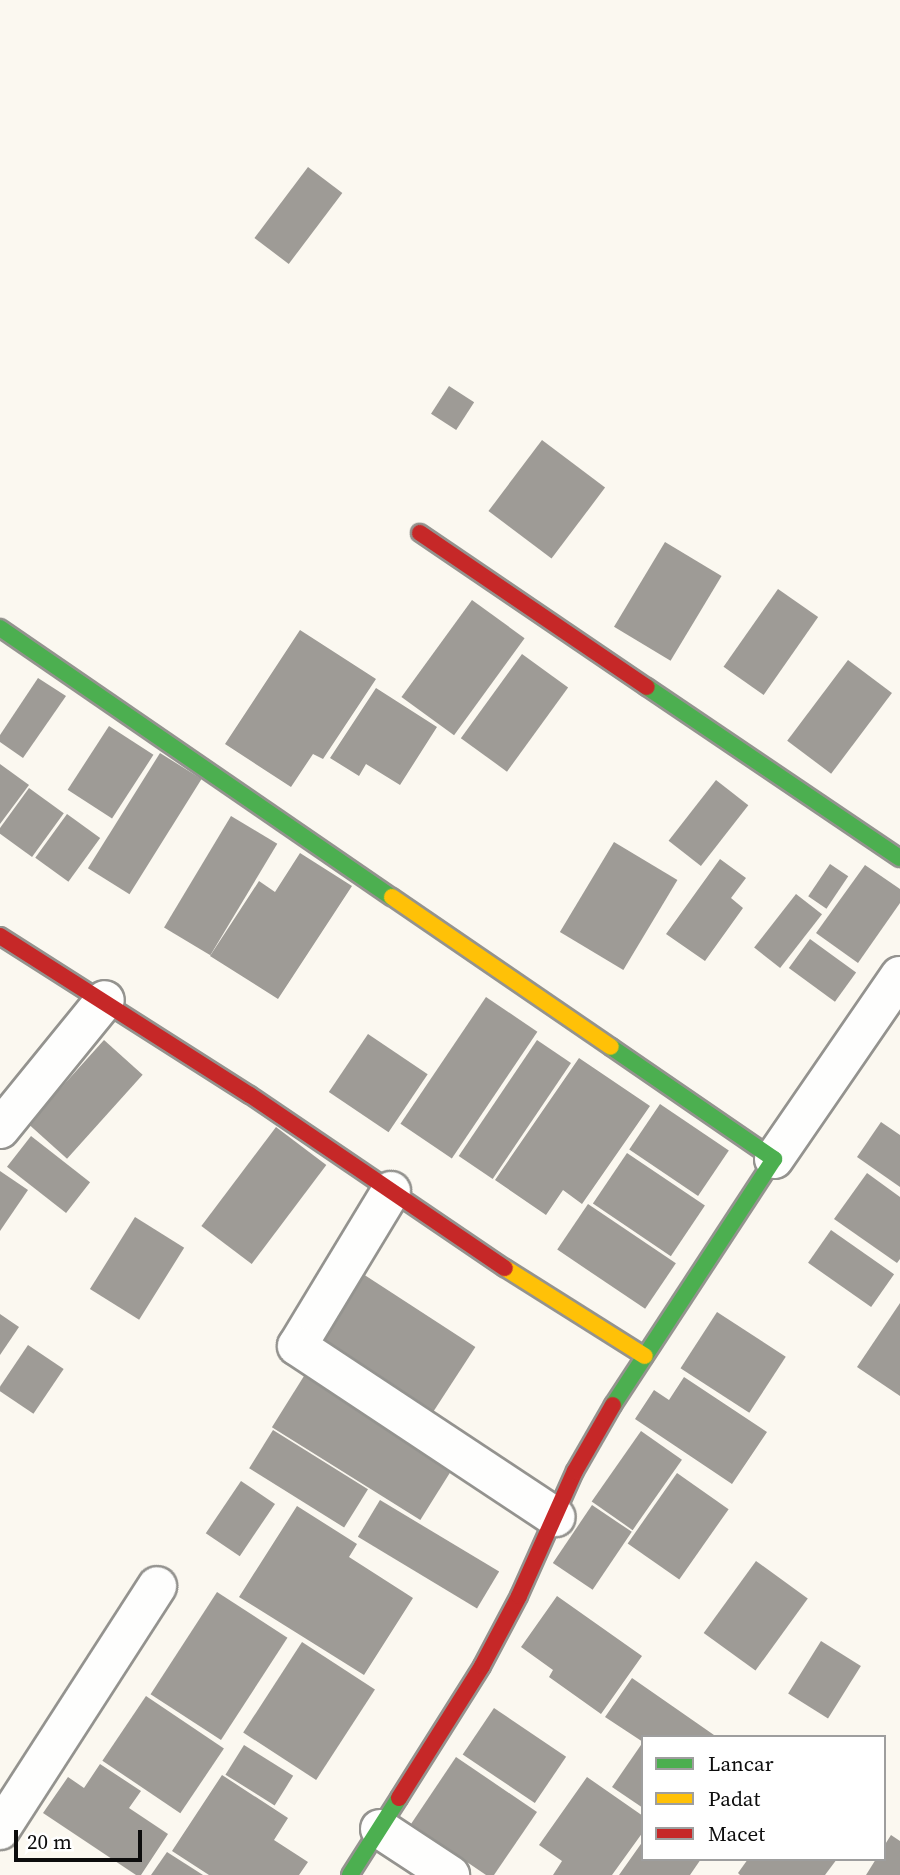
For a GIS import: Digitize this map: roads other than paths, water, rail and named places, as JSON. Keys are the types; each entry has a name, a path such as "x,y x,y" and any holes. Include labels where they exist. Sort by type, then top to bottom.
{"street":[{"path":"420,533 900,858"},
{"path":"0,628 774,1159"},
{"path":"0,936 105,1000 469,1245 645,1356"},
{"path":"350,1875 482,1666 589,1444 774,1159 900,976"},
{"path":"0,1129 105,1000"},
{"path":"391,1191 297,1346 555,1517"},
{"path":"0,1830 157,1586"},
{"path":"380,1829 450,1875"}]}
